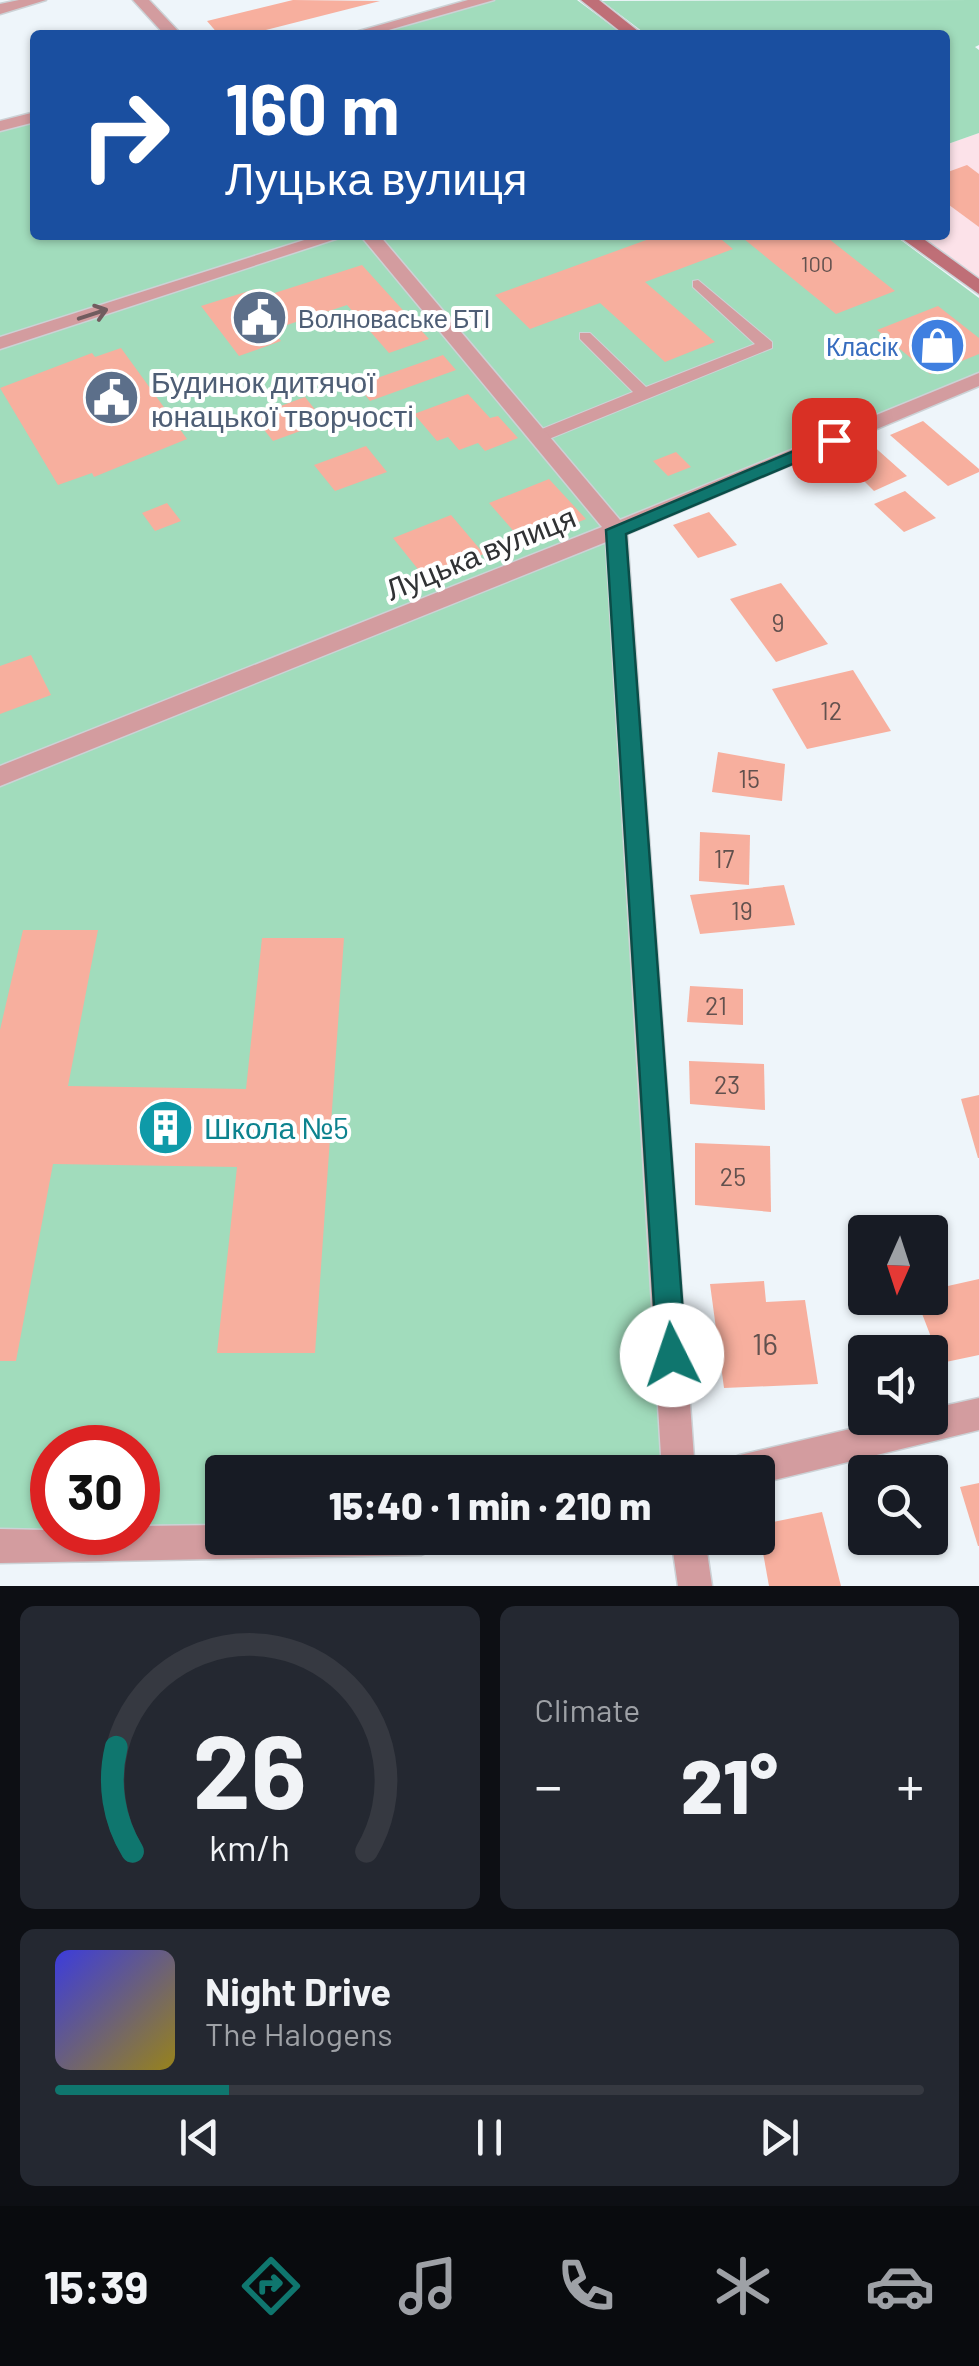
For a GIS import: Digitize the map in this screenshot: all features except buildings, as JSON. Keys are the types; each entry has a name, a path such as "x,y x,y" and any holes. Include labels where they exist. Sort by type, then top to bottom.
{"main road":[{"path":"589,0 628,30"},
{"path":"913,240 979,288"}],"street":[{"path":"0,9 38,0"},
{"path":"142,0 169,30"},
{"path":"372,30 486,0"},
{"path":"0,126 30,118"},
{"path":"0,344 323,240"},
{"path":"373,240 616,530 679,1455"},
{"name":"Луцька вулиця","path":"0,776 616,530 979,379"},
{"path":"775,1464 979,1414"},
{"path":"0,1546 205,1542"},
{"path":"690,1555 695,1586"}],"lane":[{"path":"538,437 766,345 698,284"},
{"path":"584,336 644,394"}],"shaded area":[{"path":"979,133 979,278 928,240 950,240 950,143"}],"green space":[{"path":"486,0 577,0 617,30 372,30"},
{"path":"979,0 979,45 975,47 979,50 979,133 950,143 950,30 640,30 602,1"},
{"path":"30,118 30,240 901,240 979,298 979,379 616,531 678,1455 205,1455 205,1542 160,1543 160,1425 30,1425 30,1545 0,1546 0,126"}],"place":[{"name":"Волноваське БТІ","path":"259,318"},
{"name":"Класік","path":"937,346"},
{"name":"Будинок дитячої юнацької творчості","path":"112,398"},
{"name":"Школа №5","path":"165,1127"}],"route":[{"path":"672,1355 616,530 834,440"}]}
